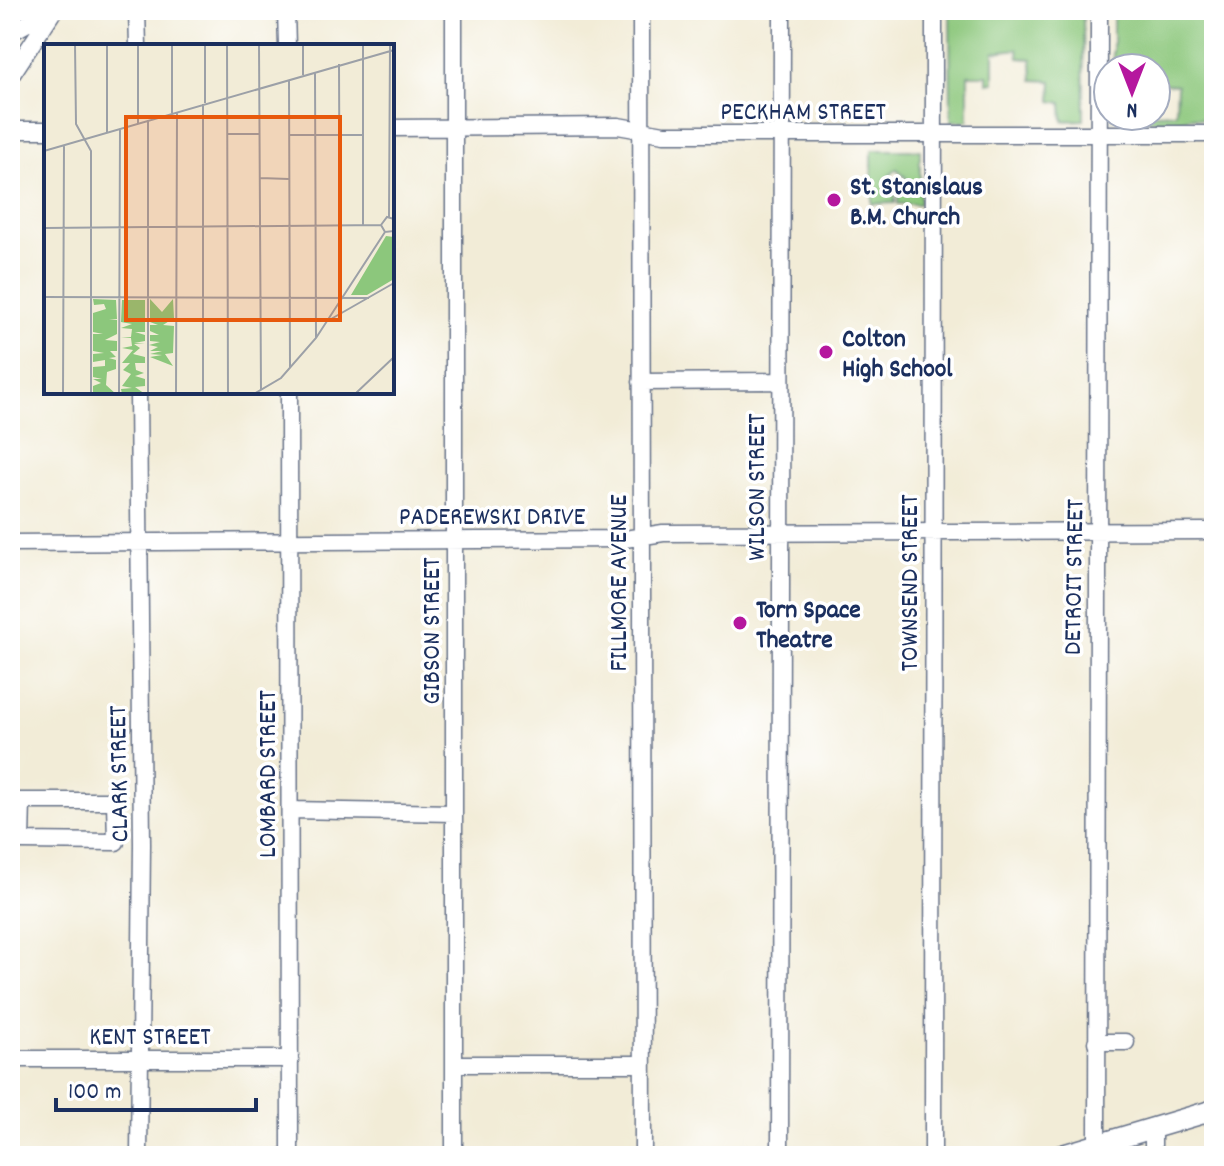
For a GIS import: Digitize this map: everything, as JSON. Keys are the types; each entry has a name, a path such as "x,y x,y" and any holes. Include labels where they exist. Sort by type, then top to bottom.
{"main road":[{"path":"1059,1156 1214,1110"}],"street":[{"path":"10,33 53,10"},
{"path":"10,77 53,10"},
{"path":"137,10 138,44"},
{"path":"286,10 287,44"},
{"name":"GIBSON STREET","path":"454,10 454,1156"},
{"name":"FILLMORE AVENUE","path":"641,10 643,1156"},
{"name":"WILSON STREET","path":"780,1156 782,10"},
{"name":"TOWNSEND STREET","path":"933,1156 934,10"},
{"name":"DETROIT STREET","path":"1097,1145 1099,10"},
{"name":"PECKHAM STREET","path":"394,128 618,126 641,132 1214,134"},
{"path":"10,130 44,130"},
{"path":"641,382 779,381"},
{"name":"CLARK STREET","path":"138,394 141,794 139,1156"},
{"name":"LOMBARD STREET","path":"289,394 290,1156"},
{"name":"PADEREWSKI DRIVE","path":"10,543 453,539 663,533 1214,531"},
{"path":"115,801 116,842 21,841 16,801 115,801 122,794 141,794"},
{"path":"290,810 454,813"},
{"path":"1096,1042 1126,1042"},
{"name":"KENT STREET","path":"10,1059 290,1059"},
{"path":"454,1064 642,1064"},
{"path":"1153,1128 1153,1156"}],"green space":[{"path":"1083,10 1084,120 1063,121 1062,103 1051,101 1052,81 1033,80 1032,59 1019,58 1018,49 994,52 994,82 987,83 987,75 968,75 968,121 951,121 950,12"},
{"path":"1113,10 1205,10 1201,94 1214,95 1214,121 1191,117 1172,121 1172,113 1176,113 1177,85 1172,85 1172,52 1113,52"},
{"path":"872,150 920,150 920,204 898,204 898,188 908,180 897,169 885,180 895,188 895,203 872,204"}],"place":[{"name":"St. Stanislaus B.M. Church","path":"834,200"},
{"name":"Colton High School","path":"826,352"},
{"name":"Torn Space Theatre","path":"740,623"}]}
